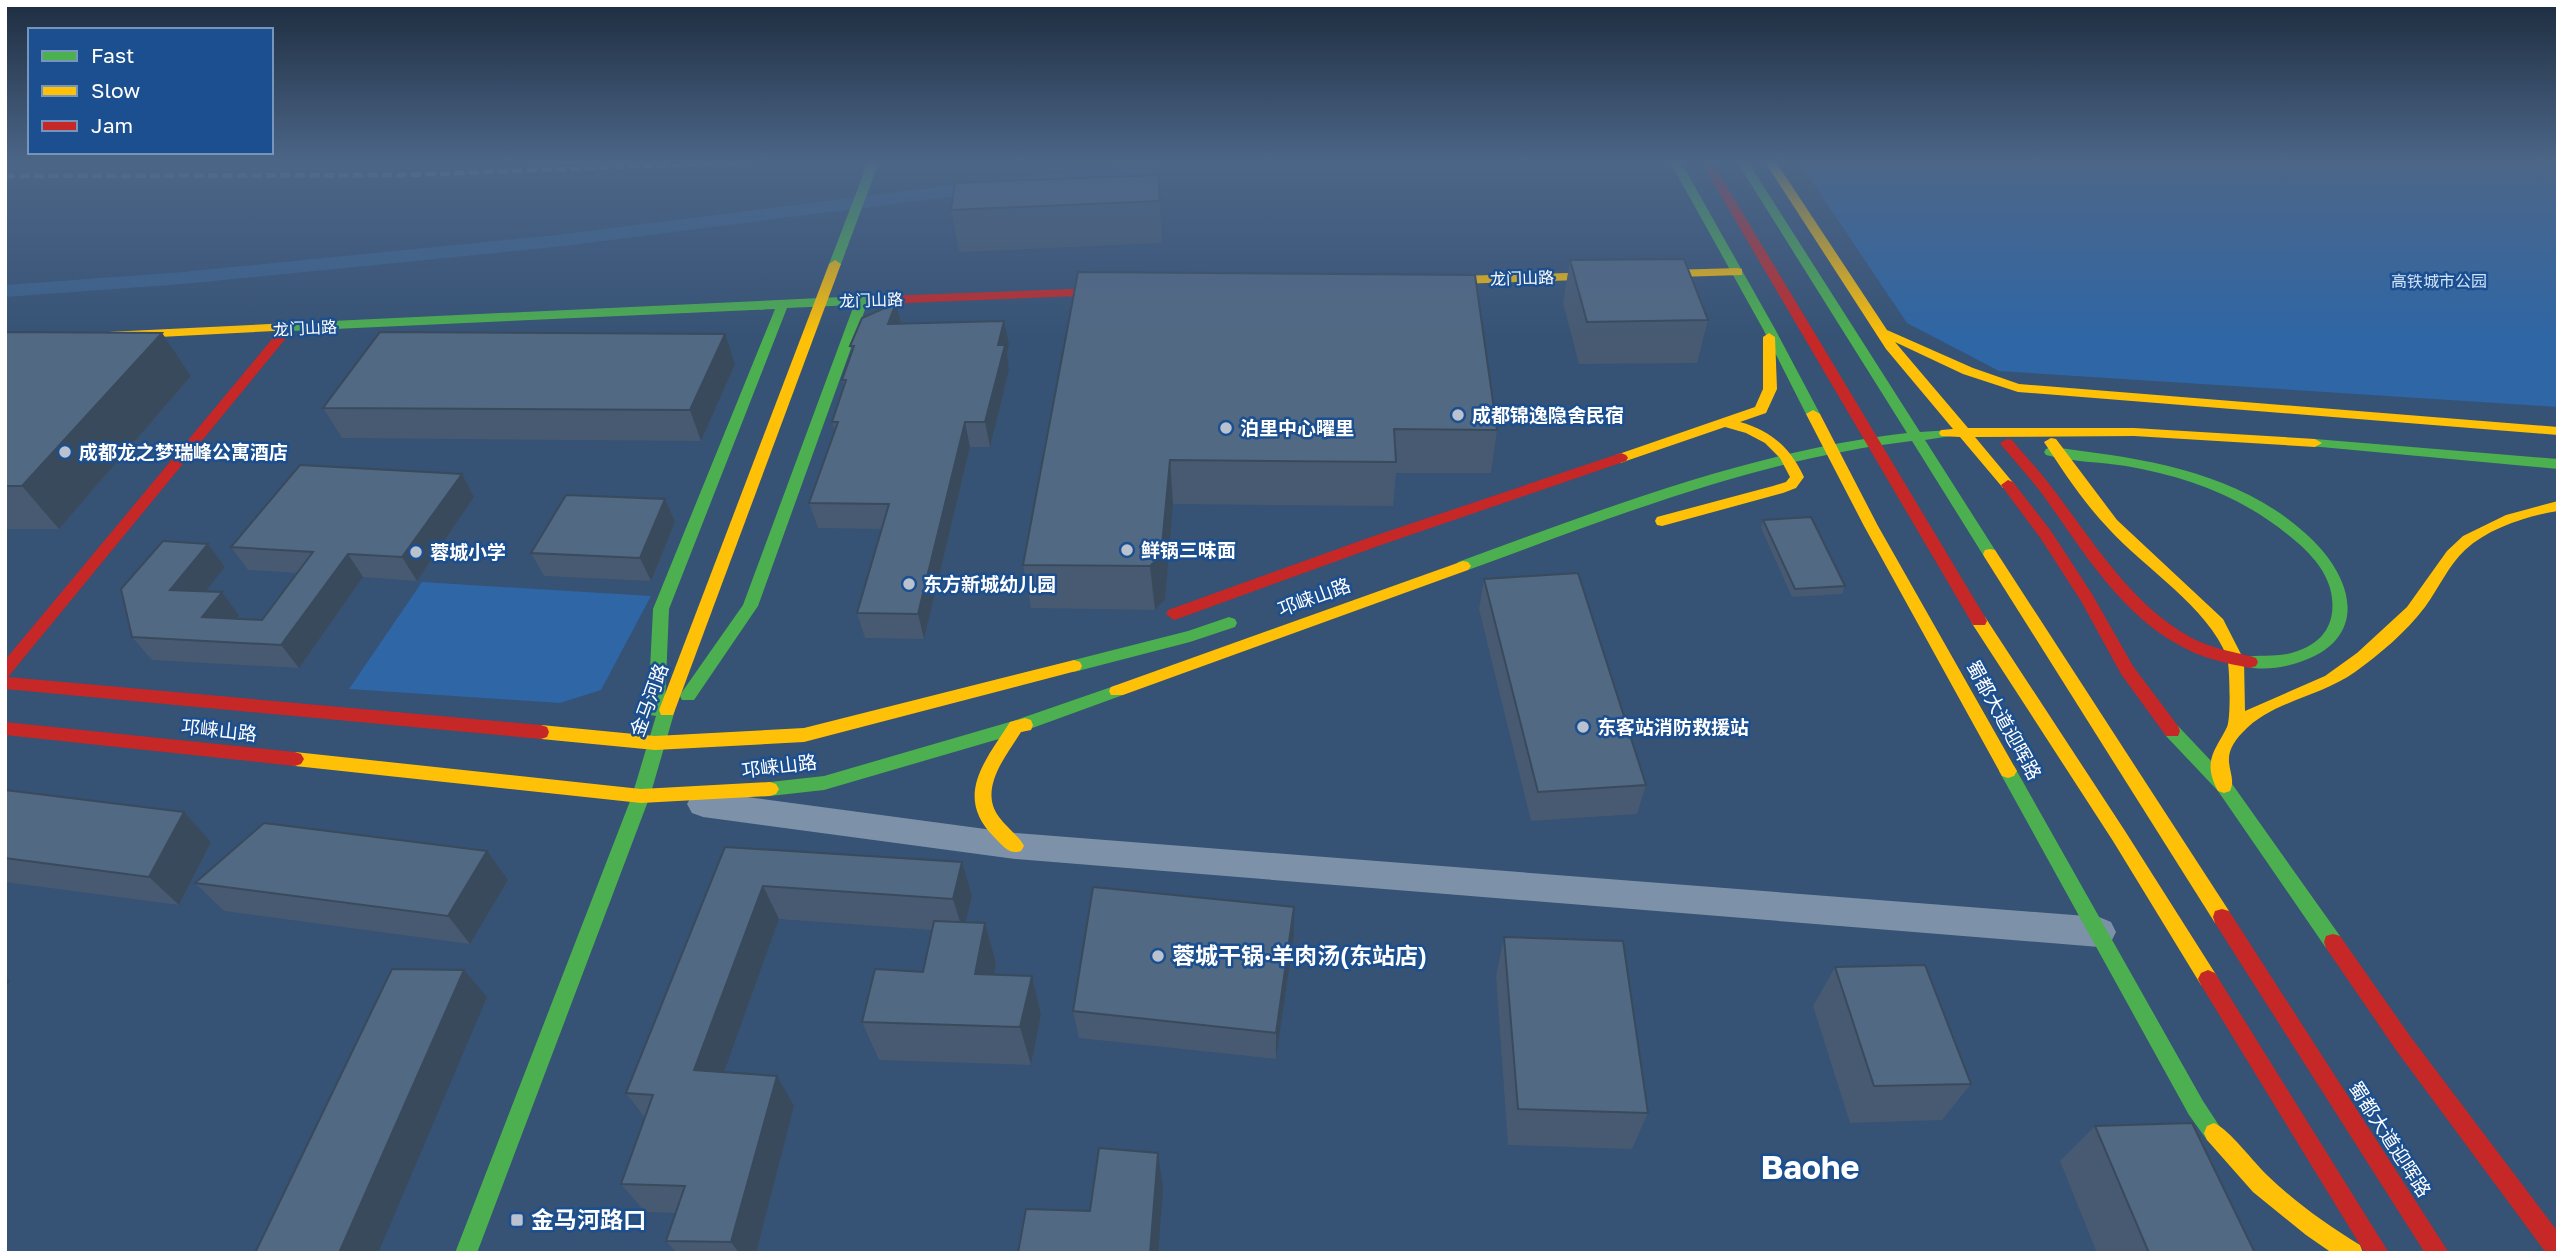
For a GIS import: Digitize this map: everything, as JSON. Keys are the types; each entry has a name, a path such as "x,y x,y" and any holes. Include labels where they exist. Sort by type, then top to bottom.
{"main road":[{"name":"金马河路","path":"467,1253 641,796 655,743 852,221"},
{"name":"蜀都大道迎晖路","path":"1709,221 1769,329 1871,526 2196,1108 2248,1176 2310,1228 2352,1253"},
{"name":"蜀都大道迎晖路","path":"1741,221 1958,589 2119,836 2378,1253"},
{"name":"蜀都大道迎晖路","path":"1779,221 2438,1253"},
{"path":"1807,221 1891,346 1999,472 2046,535 2087,598 2127,670 2165,722 2224,786 2403,1043 2558,1251"},
{"path":"1839,271 1888,334 1946,380"},
{"name":"龙门山路","path":"1404,282 1738,272"},
{"name":"龙门山路","path":"5,341 783,303 1141,290"},
{"path":"655,743 750,606 862,300"},
{"path":"655,743 661,609 783,303"},
{"path":"5,672 286,329"},
{"path":"1154,621 1376,541 1760,410 1770,389 1769,329"},
{"path":"1888,334 1992,382 2016,396 2112,524 2217,623 2236,660 2236,727"},
{"path":"1992,382 2018,388 2558,431"},
{"path":"1741,445 1880,418 1968,412"},
{"path":"2117,412 2185,415 2558,447"},
{"path":"1928,435 2131,462 2178,473 2234,493 2285,524 2328,567 2341,606 2340,622 2322,645 2291,660 2265,662 2228,659 2197,647 2165,628 2128,596 2100,563 2043,485 1986,418"},
{"path":"1644,527 1681,514 1791,485 1797,477 1790,459 1778,442 1751,427 1727,423"},
{"path":"1928,435 2032,431 2194,433 2558,464"},
{"name":"邛崃山路","path":"5,728 641,796 744,792 824,783 1016,727 1662,494 1752,466 1928,435"},
{"path":"1778,490 1807,490"},
{"path":"1839,499 1849,504 1871,526"},
{"path":"2224,786 2218,759 2223,744 2236,727 2253,713 2331,680 2376,645 2413,611 2439,572 2468,540 2538,509 2558,506"},
{"name":"邛崃山路","path":"5,683 655,743 804,735 1190,636 1242,618"},
{"path":"936,703 1090,645"},
{"path":"1015,846 989,822 982,786 989,766 1004,749 1016,727 1144,698"}],"street":[{"path":"641,796 1015,846 2099,932"}],"green space":[{"name":"高铁城市公园","path":"1838,221 2558,221 2558,407 1999,371 1907,323"},
{"path":"422,582 651,596 601,690 560,703 349,689"}],"building":[{"path":"1684,259 1708,320 1587,322 1570,260"},
{"name":"泊里中心曜里","path":"1078,272 1475,275 1497,430 1394,429 1396,462 1170,460 1161,556 1150,566 1023,565"},
{"path":"896,303 888,324 1004,321 998,345 1005,345 985,422 965,422 918,614 857,613 889,504 809,503 838,422 832,422 854,346 850,346 862,318"},
{"path":"5,332 162,333 22,486 5,486"},
{"path":"380,332 725,334 690,410 323,408"},
{"path":"300,465 462,474 402,557 348,554 281,645 132,637 121,589 163,541 208,544 170,590 222,592 202,617 262,620 313,552 231,547"},
{"path":"566,495 665,499 640,558 531,553"},
{"path":"1811,517 1845,586 1795,589 1763,520"},
{"path":"1578,573 1646,785 1538,792 1484,579"},
{"path":"5,790 184,812 149,877 5,858"},
{"path":"264,823 487,851 448,916 195,883"},
{"path":"725,847 962,862 953,899 763,886 694,1070 777,1076 731,1242 666,1241 685,1186 621,1184 653,1095 626,1093"},
{"path":"1093,887 1294,907 1276,1033 1073,1011"},
{"path":"934,921 985,923 975,974 1032,976 1020,1027 862,1022 875,969 923,972"},
{"path":"1504,937 1623,941 1648,1113 1518,1109"},
{"path":"1925,965 1971,1084 1874,1086 1835,967"},
{"path":"392,969 464,970 339,1253 255,1253"},
{"path":"2192,1123 2255,1253 2149,1253 2095,1126"},
{"path":"1099,1148 1158,1153 1150,1253 1018,1253 1026,1209 1090,1211"}],"waterway":[{"path":"5,291 183,278 556,241 718,221"}],"traffic: fast":[{"path":"835,264 852,221"},
{"path":"1708,221 1813,414"},
{"path":"1779,221 1990,554"},
{"path":"688,696 750,606 862,300"},
{"path":"290,327 881,300"},
{"path":"656,710 661,609 783,303"},
{"path":"1463,566 1641,502 1761,466 1883,440 1946,433"},
{"path":"2315,443 2558,464"},
{"path":"2051,452 2152,467 2201,480 2260,507 2310,546 2329,570 2336,583 2341,603 2339,621 2332,635 2320,646 2287,660 2250,662"},
{"path":"1074,666 1190,636 1229,623"},
{"path":"770,789 824,783 1016,727 1117,691"},
{"path":"466,1253 641,796 667,710"},
{"path":"2172,731 2224,786 2333,942"},
{"path":"2008,771 2196,1108 2214,1133"}],"traffic: slow":[{"path":"1809,221 1891,346 2008,485"},
{"path":"667,710 835,264"},
{"path":"1424,281 1738,272"},
{"path":"5,341 290,327"},
{"path":"1888,334 1968,371 2018,388 2558,431"},
{"path":"1621,458 1761,410 1770,389 1769,337"},
{"path":"1813,414 1871,526 2008,771"},
{"path":"1662,521 1778,490 1791,485 1797,477 1785,455 1770,440 1751,430 1727,423"},
{"path":"1946,433 2134,432 2315,443"},
{"path":"2051,442 2112,524 2217,623 2236,660 2237,727"},
{"path":"2224,786 2220,755 2229,736 2246,719 2269,706 2331,680 2363,658 2413,611 2445,564 2468,540 2512,519 2558,506"},
{"path":"1990,554 2222,917"},
{"path":"1117,691 1463,566"},
{"path":"1979,621 2208,979"},
{"path":"541,732 655,743 804,735 1074,666"},
{"path":"1015,846 987,815 982,801 982,788 994,761 1016,727 1025,725"},
{"path":"295,759 641,796 770,789"},
{"path":"2214,1133 2245,1168 2278,1199 2352,1253"}],"traffic: jam":[{"path":"1741,221 1979,621"},
{"path":"881,300 1125,291"},
{"path":"5,672 287,329"},
{"path":"2007,443 2040,482 2107,572 2156,622 2184,641 2215,655 2250,662"},
{"path":"1174,614 1376,541 1621,458"},
{"path":"2008,485 2046,535 2087,598 2127,670 2172,731"},
{"path":"5,683 541,732"},
{"path":"5,728 295,759"},
{"path":"2222,917 2438,1253"},
{"path":"2333,942 2403,1043 2558,1251"},
{"path":"2208,979 2378,1253"}],"place":[{"name":"成都锦逸隐舍民宿","path":"1458,415"},
{"name":"泊里中心曜里","path":"1226,428"},
{"name":"成都龙之梦瑞峰公寓酒店","path":"65,452"},
{"name":"鲜锅三味面","path":"1127,550"},
{"name":"蓉城小学","path":"416,552"},
{"name":"东方新城幼儿园","path":"909,584"},
{"name":"东客站消防救援站","path":"1583,727"},
{"name":"蓉城干锅·羊肉汤(东站店)","path":"1158,956"},
{"name":"金马河路口","path":"517,1220"}],"district":[{"name":"Baohe","path":"1810,1168"}]}
